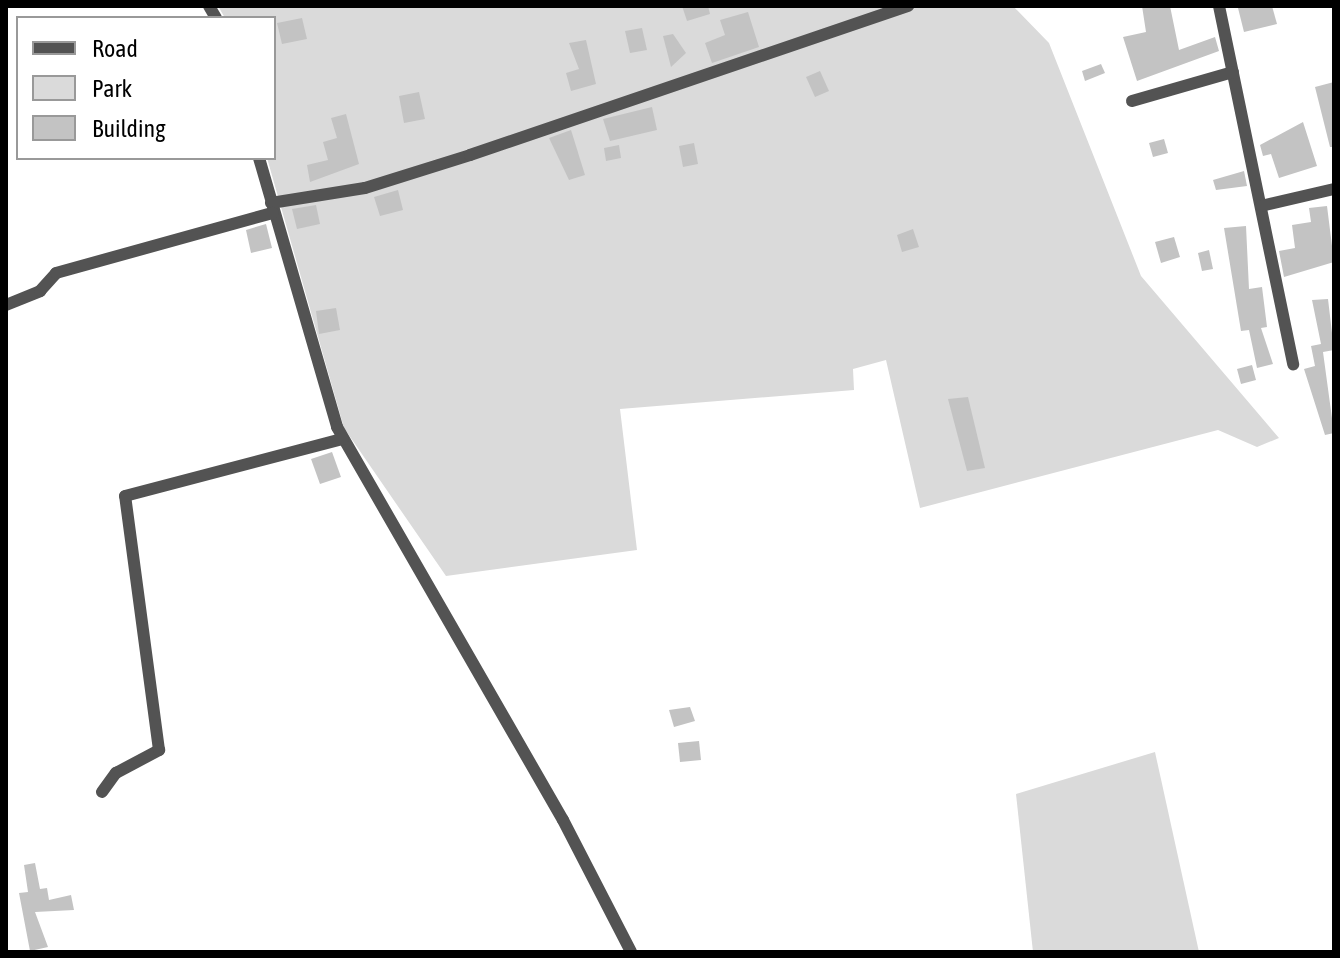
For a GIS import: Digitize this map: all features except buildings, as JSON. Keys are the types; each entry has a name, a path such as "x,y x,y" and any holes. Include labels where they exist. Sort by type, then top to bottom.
{"street":[{"path":"6,305 40,291 56,273 272,208 380,183 760,62 908,6"},
{"path":"1219,6 1293,364"},
{"path":"1132,101 1233,72"},
{"path":"260,160 343,439 563,820 631,952"},
{"path":"1261,206 1334,189"},
{"path":"102,792 116,773 159,750 125,496 343,439"}],"green space":[{"path":"218,6 1013,6 1049,43 1141,276 1279,438 1257,447 1218,430 920,508 886,360 853,369 854,390 620,409 637,550 446,576 344,428 268,160 276,160 276,16 224,16"},
{"path":"1155,752 1199,952 1033,952 1016,794"}]}
